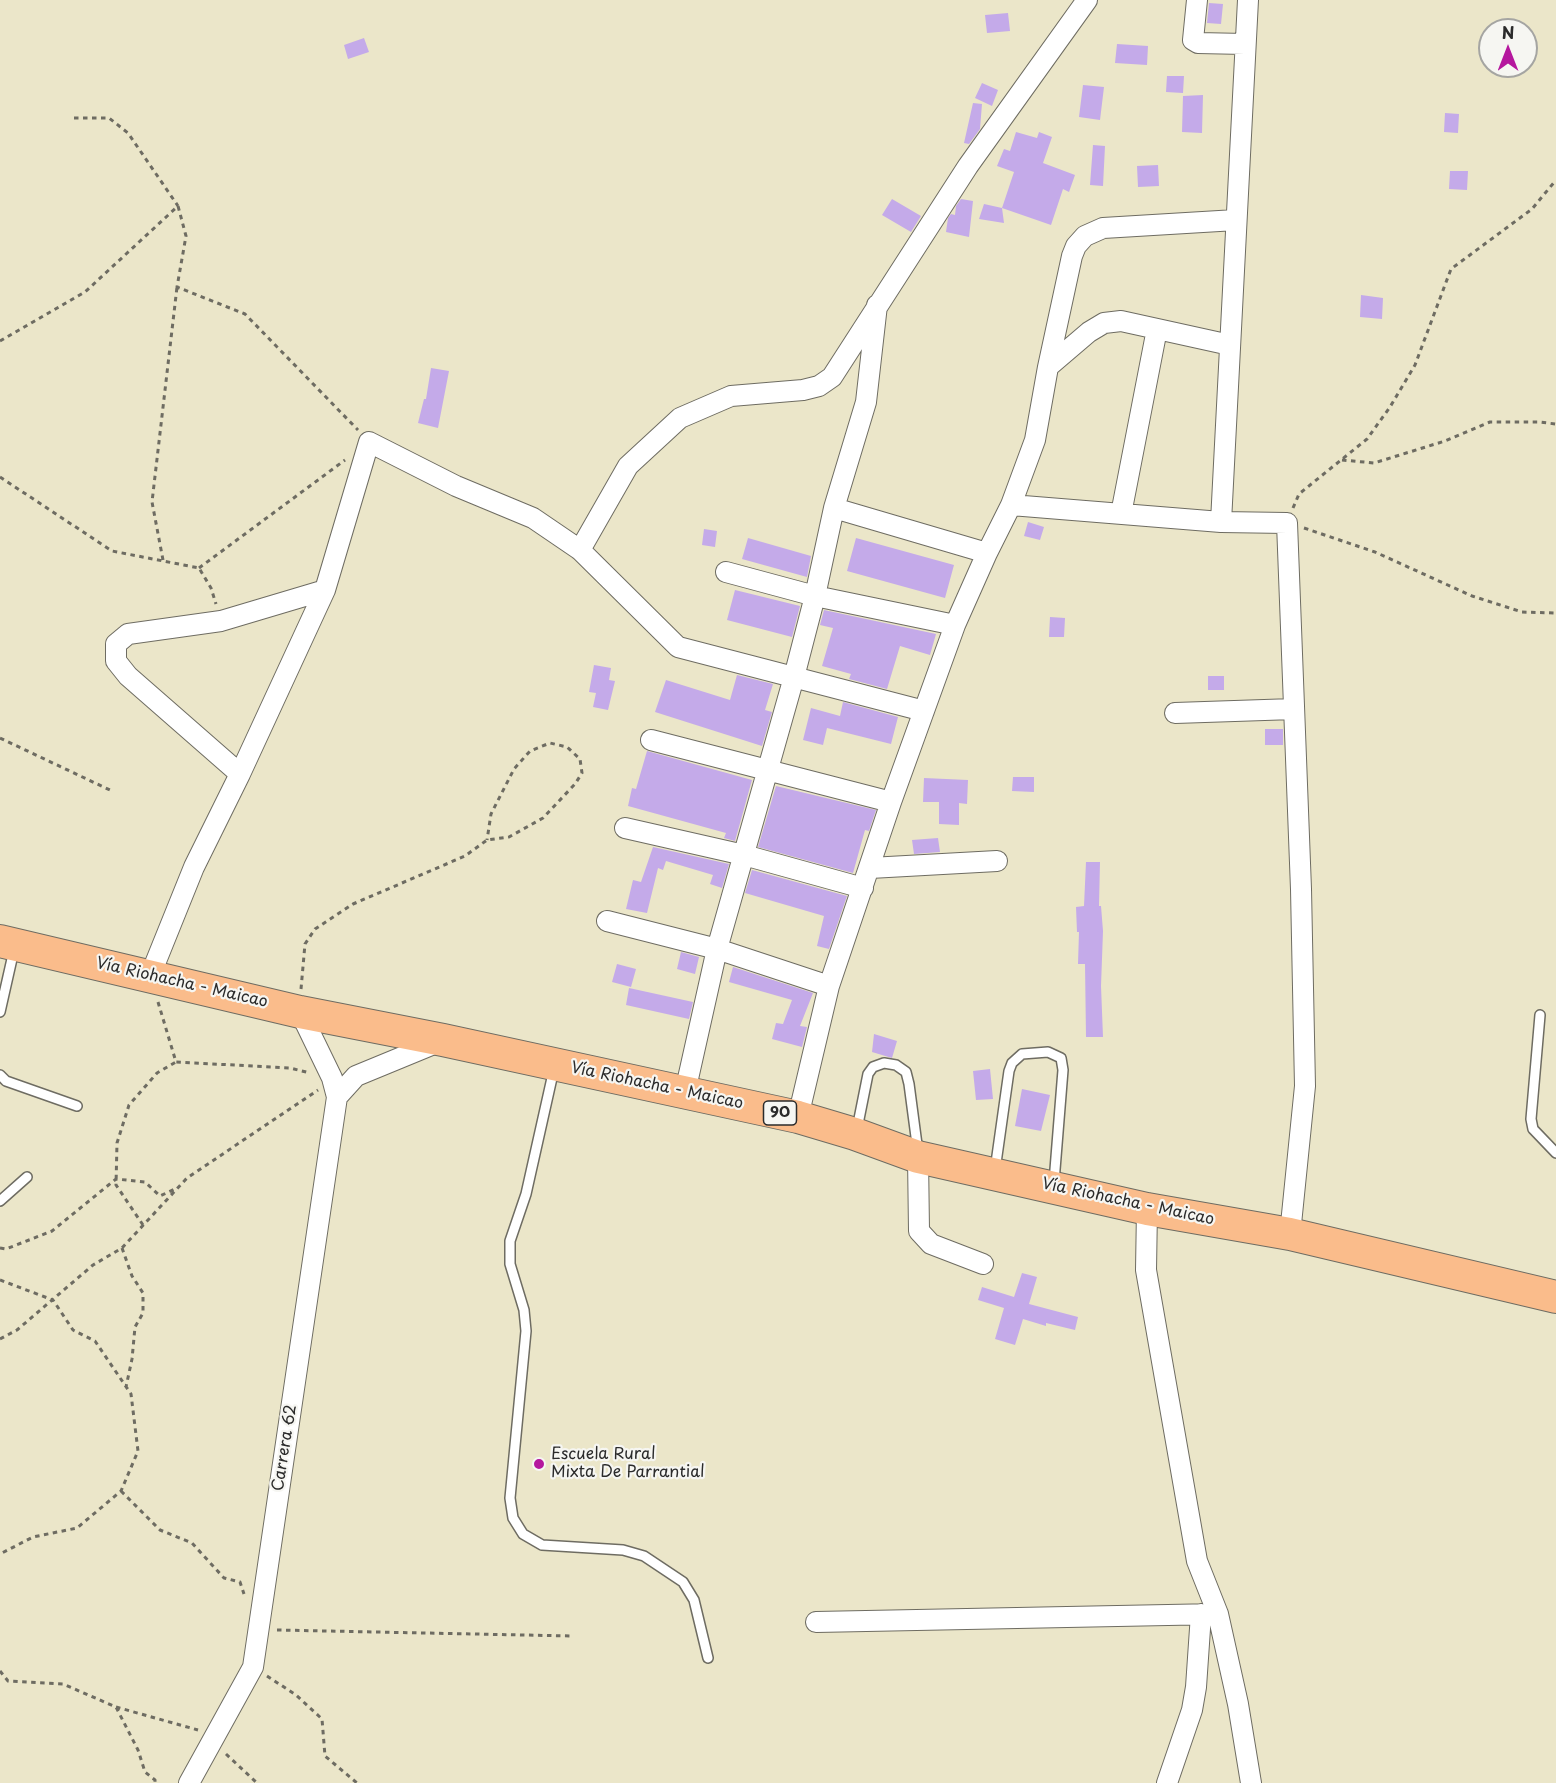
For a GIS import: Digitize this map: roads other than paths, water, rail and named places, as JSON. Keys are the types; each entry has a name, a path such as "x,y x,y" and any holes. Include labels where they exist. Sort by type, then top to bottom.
{"highway":[{"name":"Vía Riohacha - Maicao","path":"8,942 300,1012 443,1040 798,1117 855,1134 918,1157 1147,1209 1290,1234 1556,1297"}],"street":[{"path":"580,550 628,466 680,418 731,396 803,390 819,386 832,377 968,166 1087,0"},
{"path":"1197,0 1193,40 1198,43 1245,44"},
{"path":"1221,522 1248,0"},
{"path":"798,1117 829,986 891,802 955,625 1011,505 1035,440 1048,367 1076,246 1085,236 1103,228 1236,220"},
{"path":"685,1092 717,949 794,677 834,508 866,402 877,305"},
{"path":"1048,367 1072,345 1104,323 1121,321 1230,345"},
{"path":"1121,514 1157,329"},
{"path":"150,976 194,867 240,774 325,590 369,442 456,486 533,518 580,550 678,647 924,711"},
{"path":"1011,505 1221,522 1287,523 1305,1086 1290,1234"},
{"path":"834,508 987,554"},
{"path":"726,572 815,596 955,625"},
{"path":"240,774 128,676 116,661 116,644 128,634 220,621 325,590"},
{"path":"1175,713 1294,709"},
{"path":"651,740 891,802"},
{"path":"625,828 744,855 863,888"},
{"path":"870,868 997,861"},
{"path":"607,921 717,949 829,986"},
{"name":"Carrera 62","path":"189,1783 253,1667 338,1097 332,1078 300,1012"},
{"path":"338,1097 356,1076 443,1040"},
{"path":"918,1157 919,1231 931,1244 983,1264"},
{"path":"1147,1209 1146,1270 1197,1561 1209,1614 1238,1704 1251,1783"},
{"path":"816,1622 1209,1614"},
{"path":"1167,1783 1192,1710 1209,1614"}],"lane":[{"path":"0,1012 8,942"},
{"path":"1540,1015 1531,1119 1533,1129 1556,1153"},
{"path":"995,1174 1009,1071 1012,1064 1022,1054 1048,1052 1061,1058 1063,1070 1054,1187"},
{"path":"555,1064 526,1194 510,1242 510,1264 524,1310 526,1331 510,1498 513,1518 523,1534 542,1545 623,1550 644,1556 683,1582 694,1600 708,1658"},
{"path":"855,1134 868,1074 873,1067 884,1064 896,1065 906,1072 909,1083 918,1157"},
{"path":"0,1075 6,1081 77,1106"},
{"path":"0,1201 27,1177"}],"place":[{"name":"Escuela Rural Mixta De Parrantial","path":"539,1464"}]}
